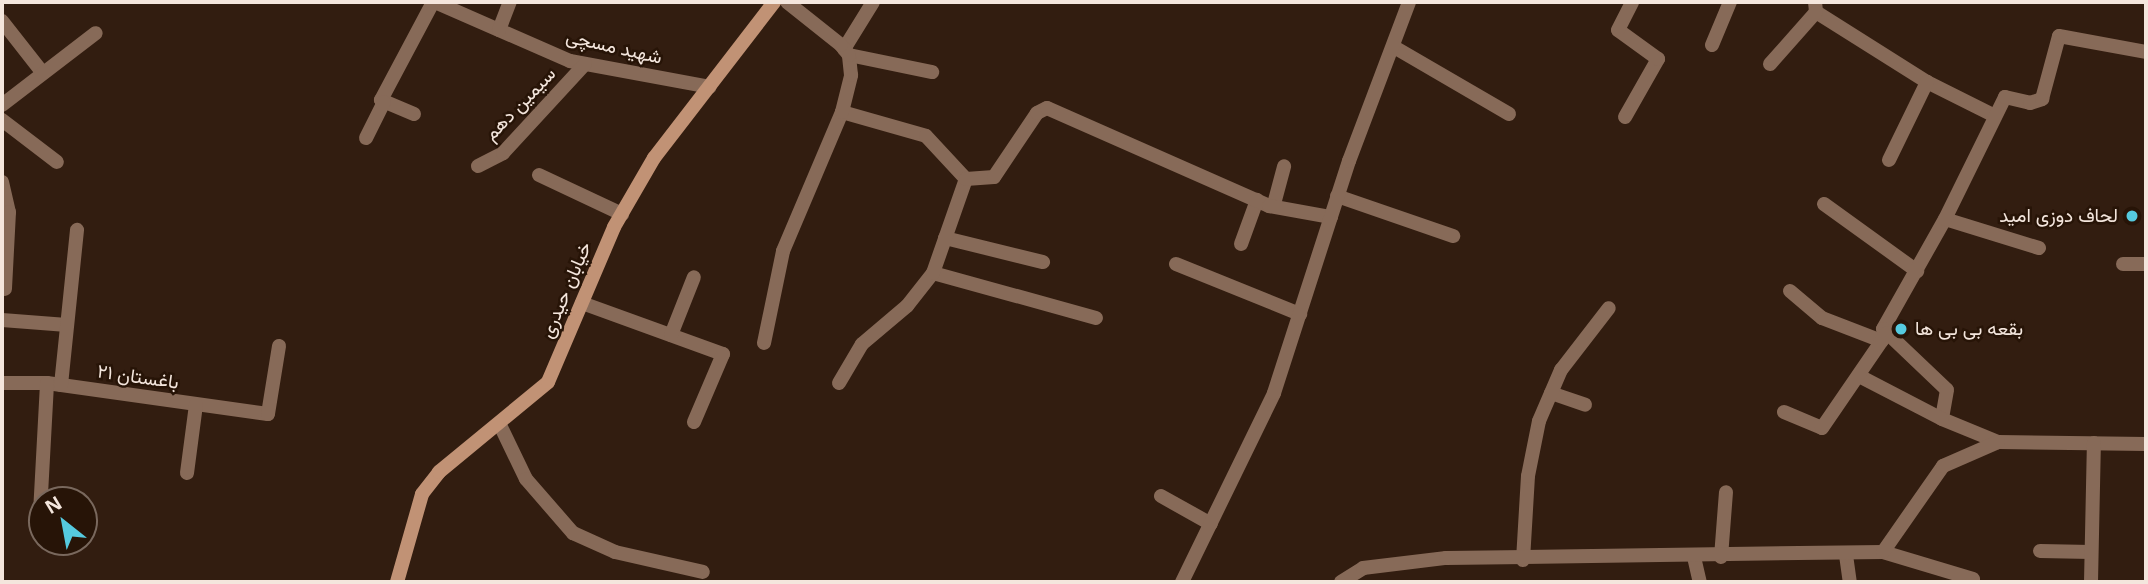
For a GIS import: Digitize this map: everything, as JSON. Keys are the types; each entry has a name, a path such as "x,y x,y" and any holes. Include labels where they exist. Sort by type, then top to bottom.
{"street":[{"name":"شهید مسچی","path":"434,2 585,64 710,87"},
{"path":"366,138 434,2"},
{"path":"499,30 509,2"},
{"name":"خیابان حیدری","path":"397,582 422,494 439,472 500,425 548,382 622,214 653,158 774,2"},
{"path":"787,2 846,52 932,72"},
{"path":"764,343 783,251 842,112 850,85 846,52 873,2"},
{"path":"1182,582 1248,455 1300,313 1337,196 1409,2"},
{"path":"1625,117 1658,59 1618,30 1632,2"},
{"path":"1712,45 1730,2"},
{"path":"1770,64 1815,7 1927,82 1995,116"},
{"path":"2,21 42,72"},
{"path":"2,105 96,33"},
{"path":"1784,412 1822,428 1861,377 1885,337 1883,329 1945,219 2005,97 2030,103 2042,99 2059,36 2146,52"},
{"path":"1394,47 1509,114"},
{"name":"سیمین دهم","path":"478,166 503,153 585,64"},
{"path":"1889,160 1927,82"},
{"path":"384,102 414,114"},
{"path":"966,179 994,177 1037,113 1047,108 1257,200 1331,217"},
{"path":"842,112 926,136 966,179"},
{"path":"2,120 57,162"},
{"path":"1274,204 1284,166"},
{"path":"540,174 622,214"},
{"path":"839,383 862,344 907,306 933,273 966,179"},
{"path":"2,182 9,212 5,289"},
{"path":"1337,196 1453,236"},
{"path":"1241,244 1257,200"},
{"path":"1824,204 1917,271"},
{"path":"1945,219 2039,248"},
{"path":"43,486 54,384 67,325 78,230"},
{"path":"945,238 1043,262"},
{"path":"1176,264 1300,313"},
{"path":"2123,264 2146,264"},
{"path":"933,273 1096,318"},
{"path":"671,335 694,277"},
{"path":"1790,291 1822,318 1885,337 1947,390 1942,419"},
{"path":"582,303 723,354 694,422"},
{"path":"1523,560 1528,476 1551,393 1560,370 1609,308"},
{"path":"2,320 67,325"},
{"name":"باغستان ۲۱","path":"2,383 54,384 268,414 279,346"},
{"path":"1861,377 1942,419 1998,442 2146,444"},
{"path":"1551,393 1585,405"},
{"path":"187,473 196,405"},
{"path":"500,425 526,479 573,533 615,552 703,572"},
{"path":"1883,552 1943,466 1998,442"},
{"path":"2091,582 2094,443"},
{"path":"1721,557 1726,492"},
{"path":"1161,496 1211,524"},
{"path":"2040,551 2091,552"},
{"path":"1341,582 1363,568 1383,563 1846,555 1883,552 1973,579"},
{"path":"1846,555 1850,582"},
{"path":"1694,557 1700,582"}],"place":[{"name":"لحاف دوزی امید","path":"2132,216"},
{"name":"بقعه بی بی ها","path":"1901,329"}]}
